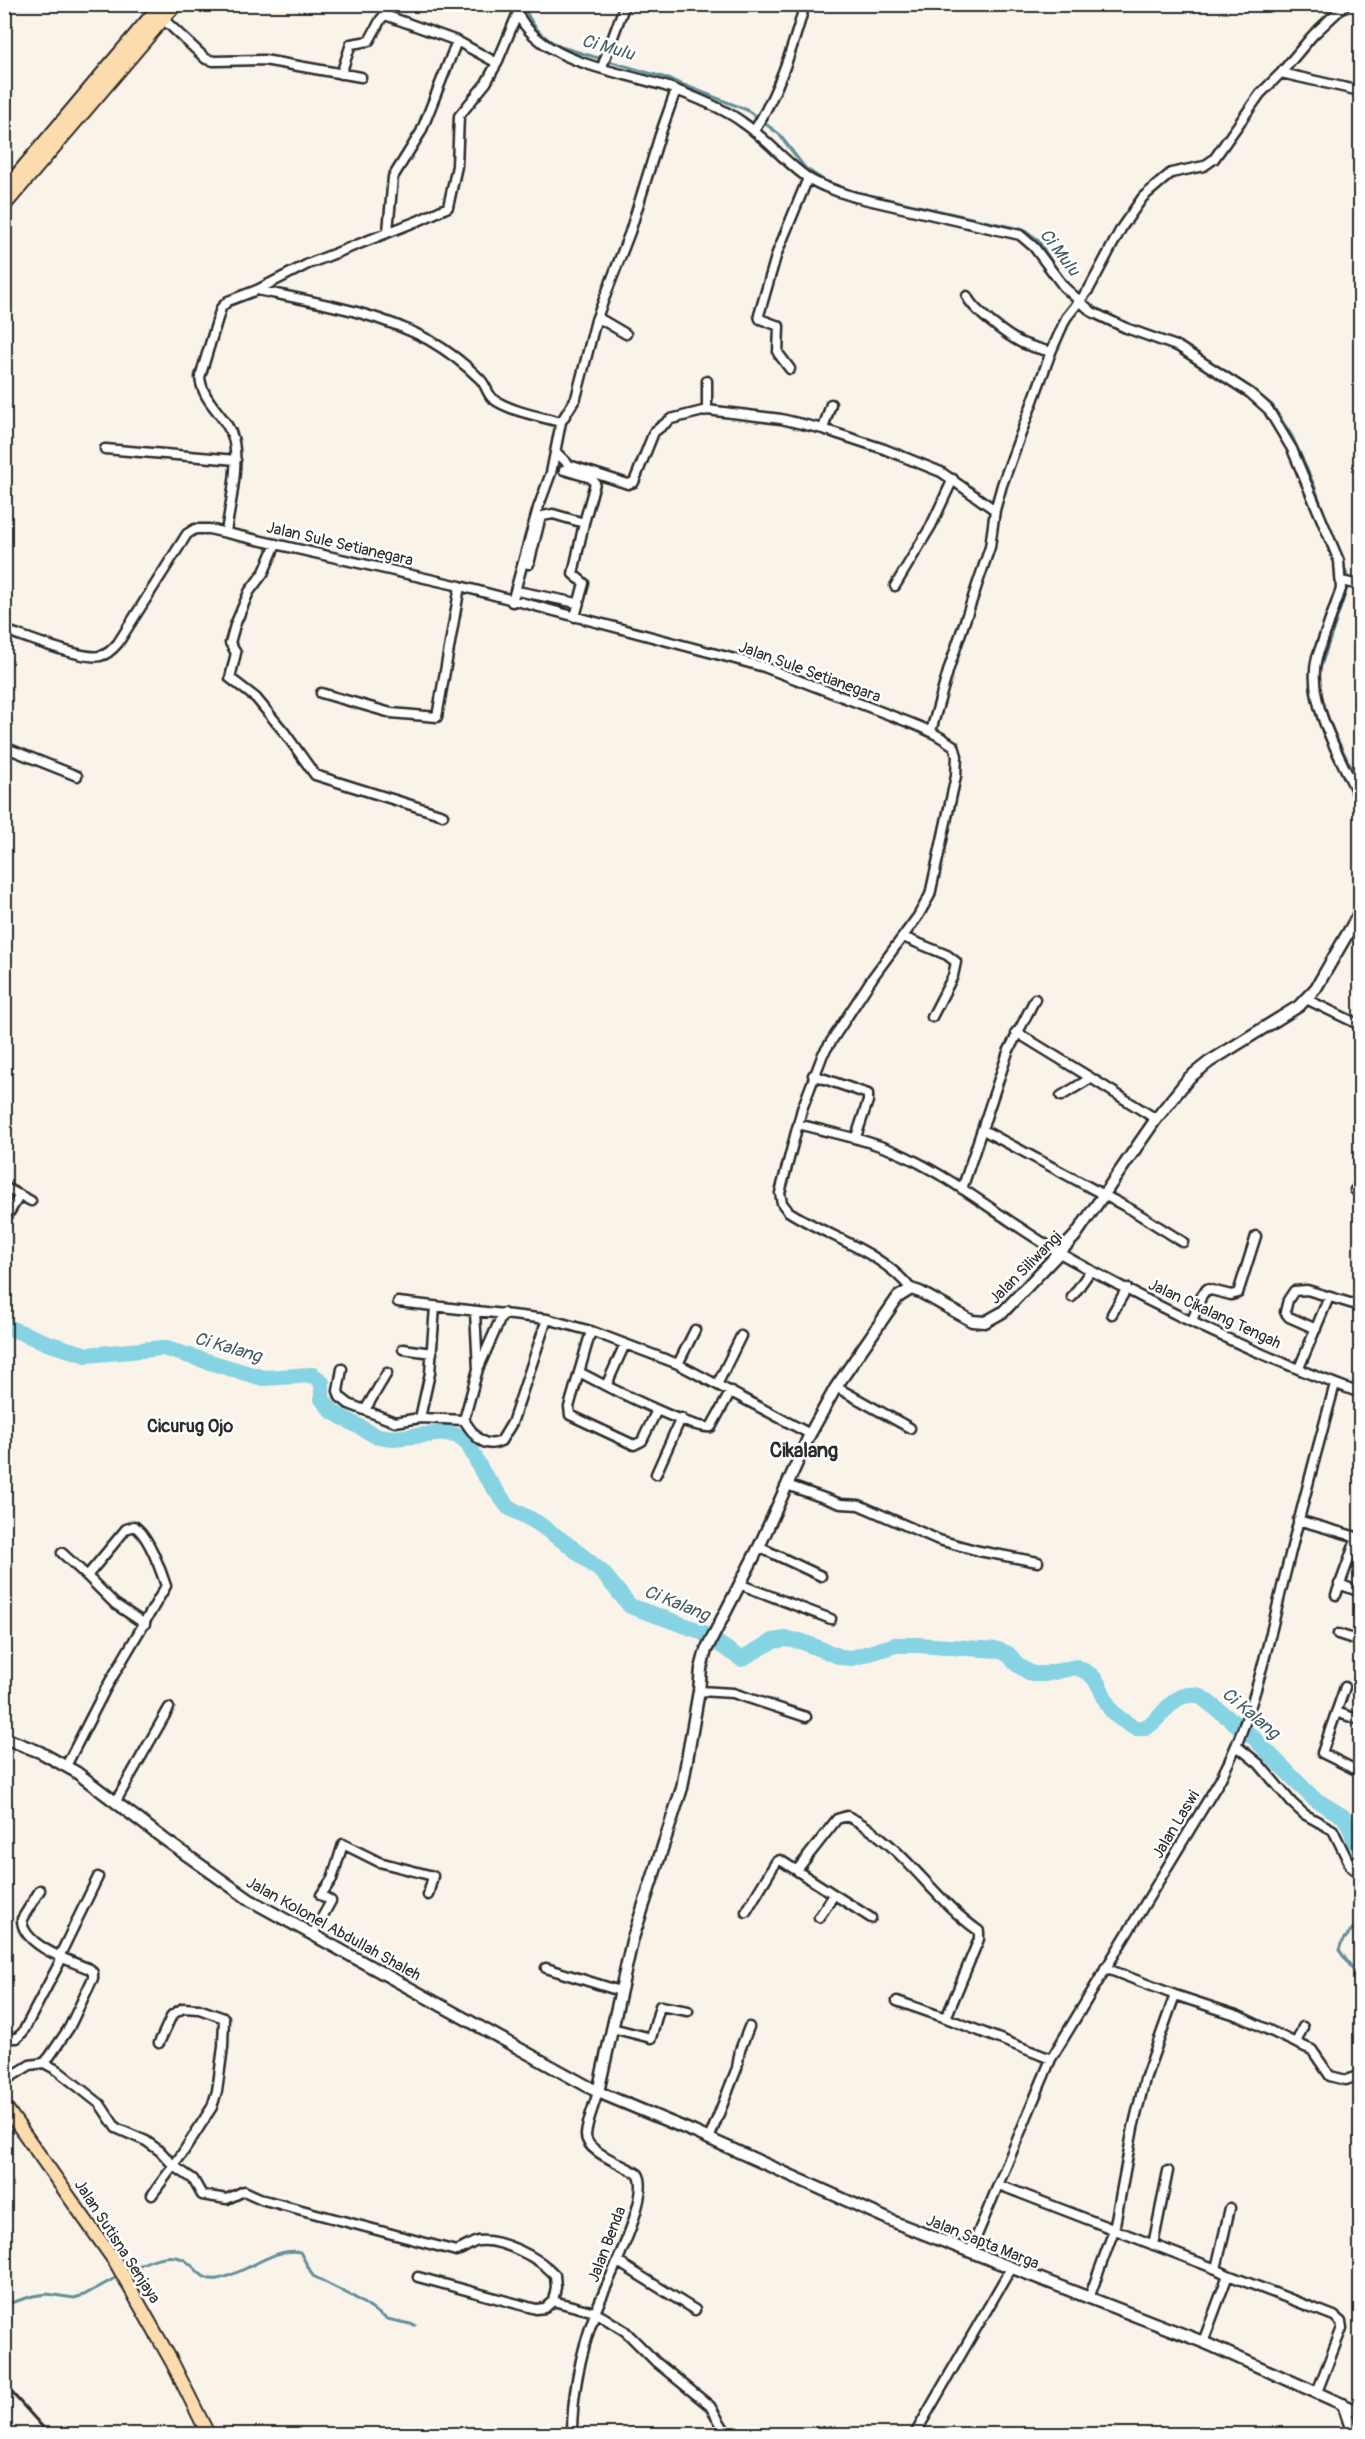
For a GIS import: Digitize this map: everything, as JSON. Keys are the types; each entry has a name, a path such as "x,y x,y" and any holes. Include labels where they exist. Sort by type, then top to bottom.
{"main road":[{"path":"4,190 160,4"},
{"path":"4,206 176,4"},
{"name":"Jalan Siliwangi","path":"911,1289 927,1295 972,1321 986,1322 1008,1308 1061,1254 1181,1087 1199,1069 1306,999 1322,980 1360,912"},
{"path":"598,2092 620,1991 640,1916 680,1798 701,1668 709,1643 759,1547 810,1434 836,1388 891,1305 902,1293 911,1289"},
{"name":"Jalan Kolonel Abdullah Shaleh","path":"4,1738 40,1752 66,1766 232,1889 598,2092"},
{"name":"Jalan Sapta Marga","path":"598,2092 888,2219 1203,2342 1360,2412"},
{"name":"Jalan Sutisna Senjaya","path":"4,2105 116,2263 172,2362 208,2434"},
{"path":"1343,2404 1353,2434"},
{"path":"1359,2434 1360,2430"}],"street":[{"path":"514,4 517,15 532,34 549,49 676,90 730,114 754,131 808,178 828,188 855,197 1015,233 1034,247 1064,288 1114,324 1179,347 1250,393 1268,409 1292,449 1339,561 1342,581 1317,657 1314,669 1315,682 1329,734 1360,799"},
{"path":"603,66 625,4"},
{"path":"754,131 795,40 805,4"},
{"path":"931,731 949,668 990,547 995,510 1002,484 1066,318 1082,299 1122,227 1143,197 1171,173 1204,166 1214,159 1260,93 1281,73 1313,35 1346,4"},
{"path":"341,74 350,46 353,43 369,42 384,15 457,41 497,63"},
{"path":"226,532 236,460 231,434 204,392 200,377 221,308 228,302 309,264 441,212 448,207 457,166 459,116 486,82 497,63 517,15"},
{"path":"162,18 198,55 206,59 214,61 264,60 361,77"},
{"path":"388,231 393,177 422,132 457,41"},
{"path":"1281,73 1360,91"},
{"path":"512,602 556,452 561,422 576,398 597,317 630,232 676,90"},
{"path":"790,369 778,353 779,326 760,319 759,315 777,253 808,178"},
{"path":"257,290 325,304 394,324 416,334 462,362 485,384 493,399 510,408 561,422"},
{"path":"967,296 969,302 979,312 1019,341 1051,352"},
{"path":"597,317 626,334"},
{"path":"707,381 707,410"},
{"path":"823,429 831,405"},
{"path":"556,452 569,465 628,484 634,482 638,475 654,432 671,419 707,410 764,416 823,429 929,465 953,478 995,510"},
{"path":"105,449 236,460"},
{"path":"564,470 594,480 595,487 584,523 573,574 584,583 574,617"},
{"path":"895,586 931,526 953,478"},
{"path":"529,564 543,516 553,514 584,523"},
{"name":"Jalan Sule Setianegara","path":"4,630 83,655 103,656 118,643 188,534 195,529 226,532 460,586 512,602 764,667 931,731 954,746 957,756 956,776 930,895 823,1054 813,1075 780,1188 780,1197 784,1206 792,1214 899,1274 911,1289"},
{"path":"276,544 264,572 249,592 235,625 230,644 236,653 231,679 256,698 315,775 443,815"},
{"path":"1342,581 1357,584"},
{"path":"321,693 391,712 437,717 460,586"},
{"path":"518,591 577,603"},
{"path":"4,747 76,776"},
{"path":"903,936 947,955 956,962 953,976 933,1017"},
{"path":"962,1189 1016,1032 1035,999"},
{"path":"1306,999 1360,1025"},
{"path":"1016,1032 1156,1119"},
{"path":"813,1075 868,1094 868,1101 856,1137"},
{"path":"1061,1096 1091,1078"},
{"name":"Jalan Cikalang Tengah","path":"798,1124 840,1136 856,1137 908,1157 962,1189 1061,1254 1091,1270 1192,1321 1360,1394"},
{"path":"983,1130 1183,1242"},
{"path":"4,1187 31,1201"},
{"path":"4,1221 20,1195"},
{"path":"1192,1321 1202,1295 1207,1289 1231,1295 1238,1293 1256,1236"},
{"path":"1072,1297 1091,1270"},
{"path":"1112,1314 1127,1288"},
{"path":"1316,1329 1287,1315 1284,1311 1292,1293 1300,1288 1360,1306"},
{"path":"1299,1368 1329,1297"},
{"path":"398,1302 547,1319 591,1331 678,1364 718,1383 810,1434"},
{"path":"420,1418 432,1353 435,1307"},
{"path":"475,1312 478,1369"},
{"path":"503,1314 478,1369 465,1420 474,1436 483,1442 494,1444 504,1438 512,1423 547,1319"},
{"path":"678,1364 695,1330"},
{"path":"591,1331 568,1409 570,1415 636,1445 644,1438 657,1410"},
{"path":"718,1383 741,1336"},
{"path":"606,1386 625,1344"},
{"path":"403,1349 432,1353"},
{"path":"342,1369 338,1385 340,1397 357,1409 395,1422 420,1418 465,1420"},
{"path":"579,1372 657,1410 704,1428 711,1427 731,1391"},
{"path":"365,1410 387,1373"},
{"name":"Jalan Laswi","path":"970,2252 1051,2059 1220,1780 1238,1743 1260,1676 1298,1520 1335,1384"},
{"path":"836,1388 910,1428"},
{"path":"656,1474 681,1419"},
{"path":"787,1485 841,1504 859,1505 941,1541 1038,1562"},
{"path":"1298,1520 1359,1538 1336,1595"},
{"path":"66,1766 106,1688 166,1586 154,1557 138,1528 131,1526 87,1576"},
{"path":"759,1547 821,1576"},
{"path":"62,1553 115,1604 145,1624"},
{"path":"739,1584 831,1619"},
{"path":"1339,1584 1360,1592"},
{"path":"1338,1634 1360,1641"},
{"path":"1345,1687 1322,1753 1360,1772"},
{"path":"699,1691 733,1693 806,1717"},
{"path":"116,1801 169,1708"},
{"path":"1336,1712 1360,1720"},
{"path":"1238,1743 1304,1814 1333,1830 1348,1862 1358,1873"},
{"path":"797,1870 837,1819 847,1816 884,1841 913,1866 954,1911 979,1931 979,1939 946,2018"},
{"path":"313,1934 332,1901 321,1895 335,1871 343,1844 379,1862 433,1876 428,1894"},
{"path":"746,1912 776,1862 782,1861 872,1918"},
{"path":"4,2038 17,2038 24,2030 98,1877"},
{"path":"4,2081 30,2066 44,2062 63,2038 93,1978 90,1969 38,1944 22,1924 22,1919 40,1890"},
{"path":"819,1917 834,1894"},
{"path":"546,1968 620,1991"},
{"path":"1105,1968 1175,1995 1239,2016 1312,2050 1330,2076 1346,2080 1360,2075"},
{"path":"1089,2298 1114,2230 1140,2096 1175,1995"},
{"path":"897,2001 1051,2059"},
{"path":"612,2028 651,2037 660,2006 688,2011"},
{"path":"152,2194 174,2166 209,2112 215,2097 225,2030 224,2018 199,2009 183,2008 172,2015 159,2043"},
{"path":"709,2139 737,2068 740,2050 749,2027"},
{"path":"1296,2043 1304,2027"},
{"path":"44,2062 100,2104 116,2128 146,2140 193,2180 203,2196 227,2199 244,2192 264,2200 456,2251 480,2241 508,2247 538,2261 555,2275 556,2287 554,2301 545,2308 536,2309 418,2277"},
{"name":"Jalan Benda","path":"572,2434 572,2405 595,2312 618,2262 639,2196 641,2178 629,2168 588,2145 586,2135 598,2092"},
{"path":"1153,2245 1168,2171"},
{"path":"999,2185 1334,2316 1341,2322 1342,2328 1339,2341 1317,2392"},
{"path":"1216,2269 1230,2208"},
{"path":"618,2262 694,2310"},
{"path":"915,2434 1011,2268"},
{"path":"1203,2342 1228,2275"},
{"path":"554,2301 595,2312 625,2331 656,2362 704,2400 727,2434"}],"waterway":[{"name":"Ci Mulu","path":"523,4 538,30 561,47 666,78 747,110 779,134 805,168 825,181 852,191 1025,230 1038,240 1062,278"},
{"name":"Ci Mulu","path":"1085,301 1102,313"},
{"name":"Ci Mulu","path":"1136,327 1179,342 1248,386 1272,405 1292,436 1314,485 1330,530"},
{"name":"Ci Mulu","path":"1319,672 1347,588 1347,575 1343,564"},
{"name":"Ci Mulu","path":"1319,685 1330,724 1360,785"},
{"name":"Ci Kalang","path":"4,1322 7,1327 50,1344 87,1355 163,1348 263,1378 313,1375 322,1382 322,1399 333,1412 376,1436 393,1438 447,1433 458,1436 467,1442 483,1473 508,1507 536,1522 570,1546 603,1573 630,1606 700,1631 741,1659 773,1641 786,1639 800,1641 841,1657 852,1658 896,1645 998,1650 1008,1654 1018,1665 1032,1674 1045,1674 1076,1667 1086,1672 1097,1682 1112,1711 1136,1728 1152,1723 1180,1698 1189,1695 1200,1696 1254,1738 1313,1798 1344,1817 1360,1848"},
{"path":"1357,1846 1360,1879"},
{"path":"1360,1919 1339,1950 1360,1979"},
{"path":"125,2273 157,2258 175,2257 183,2259 205,2277 217,2279 280,2253 300,2252 313,2276 354,2297 387,2319 415,2325"},
{"path":"4,2305 47,2294 74,2298 119,2276"}],"railway":[{"path":"4,2384 49,2434"}],"district":[{"name":"Cicurug Ojo","path":"190,1426"},
{"name":"Cikalang","path":"804,1450"}]}
